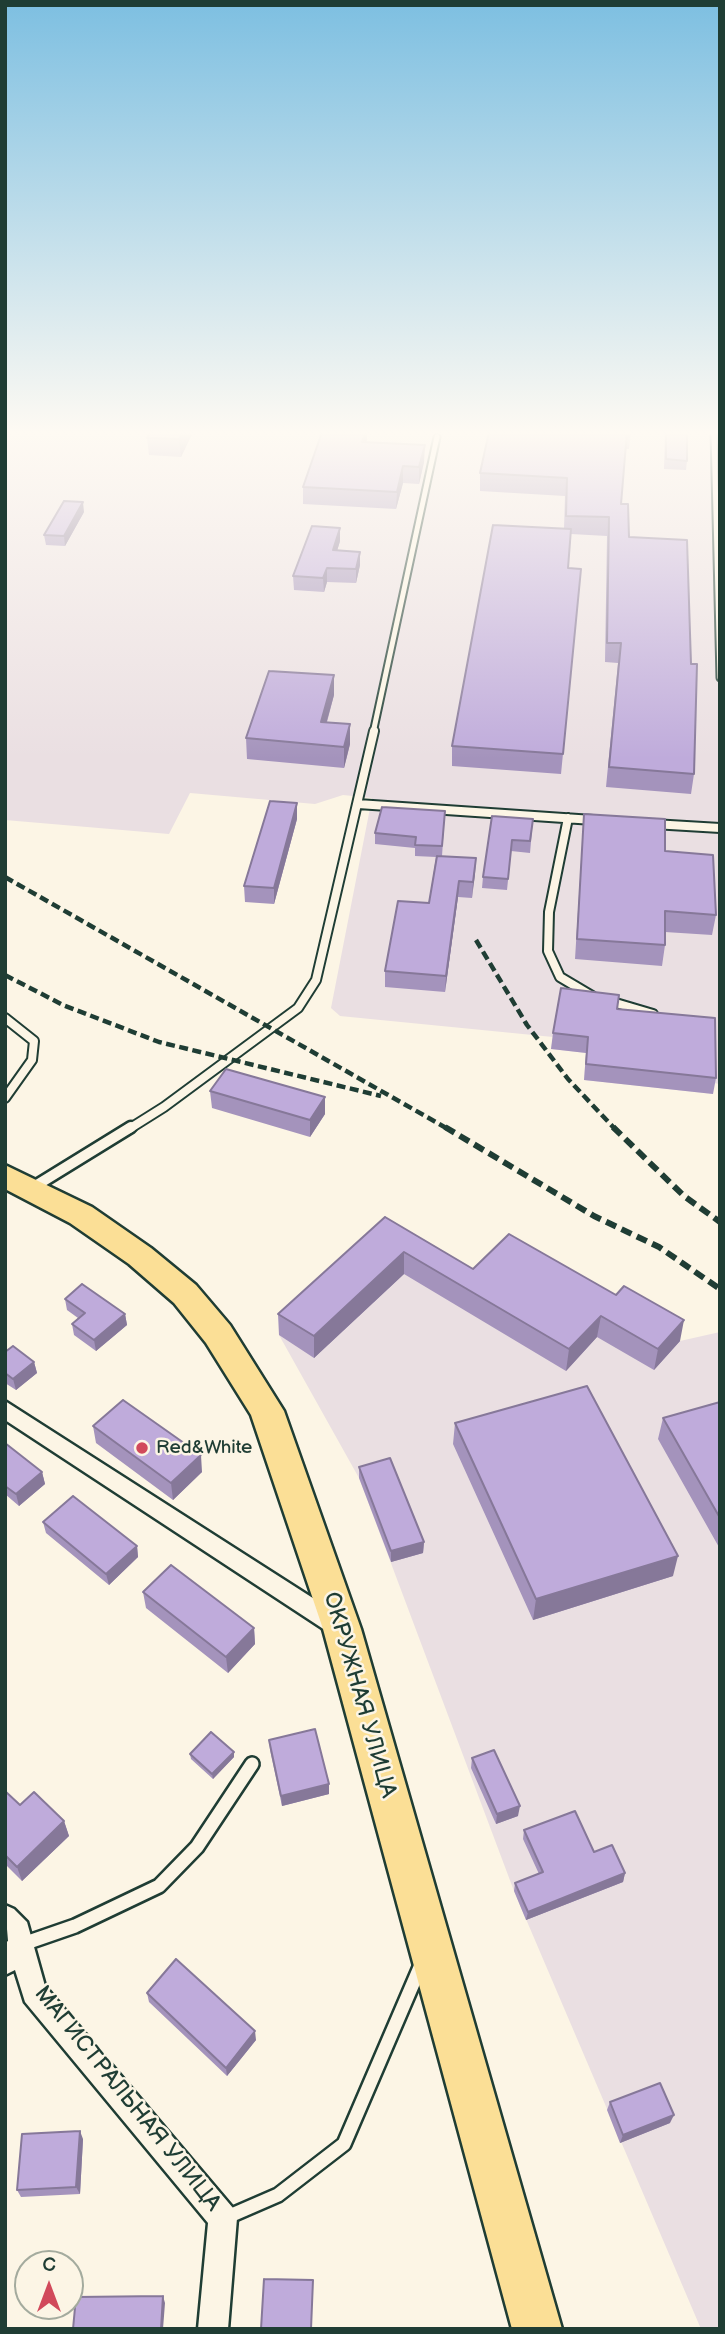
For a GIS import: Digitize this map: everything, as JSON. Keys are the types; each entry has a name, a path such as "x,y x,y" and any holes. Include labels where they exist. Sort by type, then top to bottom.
{"highway":[{"name":"ОКРУЖНАЯ УЛИЦА","path":"19,1182 81,1215 141,1256 185,1294 218,1334 267,1412 342,1629 537,2329"}],"street":[{"path":"5,1409 342,1629"},
{"name":"МАГИСТРАЛЬНАЯ УЛИЦА","path":"5,1918 18,1931 13,1953 34,1993 223,2218 212,2329"}],"lane":[{"path":"19,1182 164,1107 298,1008 316,980 358,804 415,541"},
{"path":"717,541 720,678"},
{"path":"358,804 610,821"},
{"path":"568,818 549,912 548,951 560,977 591,996 650,1013 664,1014"},
{"path":"637,823 720,828"},
{"path":"5,1018 34,1041 32,1060 5,1098"},
{"path":"13,1953 159,1886 197,1847 252,1764"},
{"path":"223,2218 278,2195 344,2144 430,1942"}],"shaded area":[{"path":"5,541 720,541 720,1084 713,1083 713,1094 584,1080 586,1053 551,1049 553,1037 340,1016 331,1008 372,798 343,795 315,804 190,793 169,834 5,820"},
{"path":"384,1238 680,1341 720,1332 720,2329 701,2329 514,1891 359,1478 279,1335"}],"building":[{"path":"306,541 336,541 333,550 360,552 356,569 327,568 323,578 293,576"},
{"path":"490,541 570,541 568,568 581,569 563,754 452,746"},
{"path":"609,541 687,541 691,664 697,664 694,774 609,767 621,643 607,643"},
{"path":"269,671 334,675 321,722 350,724 344,747 246,738"},
{"path":"270,801 297,803 274,888 244,886"},
{"path":"382,807 445,811 442,846 415,845 416,837 375,833"},
{"path":"584,814 665,819 665,851 713,855 716,915 665,911 665,945 577,939"},
{"path":"492,816 533,819 530,841 512,840 508,879 483,877"},
{"path":"437,856 476,858 473,882 459,881 446,976 385,971 398,901 429,903"},
{"path":"561,988 619,995 617,1009 715,1018 716,1078 586,1064 588,1037 553,1033"},
{"path":"226,1069 325,1097 310,1120 210,1091"},
{"path":"385,1217 473,1269 509,1234 616,1295 624,1286 684,1320 658,1349 601,1316 569,1349 404,1252 314,1336 278,1314"},
{"path":"82,1284 125,1314 94,1340 72,1324 85,1313 65,1299"},
{"path":"13,1346 34,1362 13,1379 5,1373 5,1352"},
{"path":"587,1386 678,1556 536,1599 455,1423"},
{"path":"123,1400 201,1455 171,1483 93,1426"},
{"path":"720,1402 720,1518 663,1418"},
{"path":"5,1443 42,1472 16,1494 5,1486"},
{"path":"390,1458 424,1542 391,1551 359,1467"},
{"path":"73,1496 137,1546 106,1574 43,1522"},
{"path":"171,1565 254,1628 226,1657 143,1592"},
{"path":"315,1729 329,1784 281,1796 269,1740"},
{"path":"211,1732 234,1752 212,1774 190,1754"},
{"path":"494,1750 520,1806 497,1814 472,1758"},
{"path":"5,1791 20,1805 34,1792 64,1821 17,1867 5,1855"},
{"path":"575,1811 594,1852 612,1845 625,1873 528,1912 515,1883 543,1872 524,1830"},
{"path":"176,1959 255,2031 226,2068 147,1993"},
{"path":"660,2083 674,2115 623,2135 610,2102"},
{"path":"80,2131 76,2187 17,2190 22,2134"},
{"path":"264,2279 313,2280 311,2329 261,2329"},
{"path":"163,2296 161,2329 73,2329 74,2320 84,2320 84,2297"}],"railway":[{"path":"5,877 448,1129"},
{"path":"476,940 527,1025 568,1079 614,1128"},
{"path":"5,975 63,1005 159,1042 381,1096"},
{"path":"445,1127 594,1216 659,1247 720,1289"},
{"path":"614,1128 684,1196 720,1222"}],"place":[{"name":"Red&White","path":"142,1448"}]}
